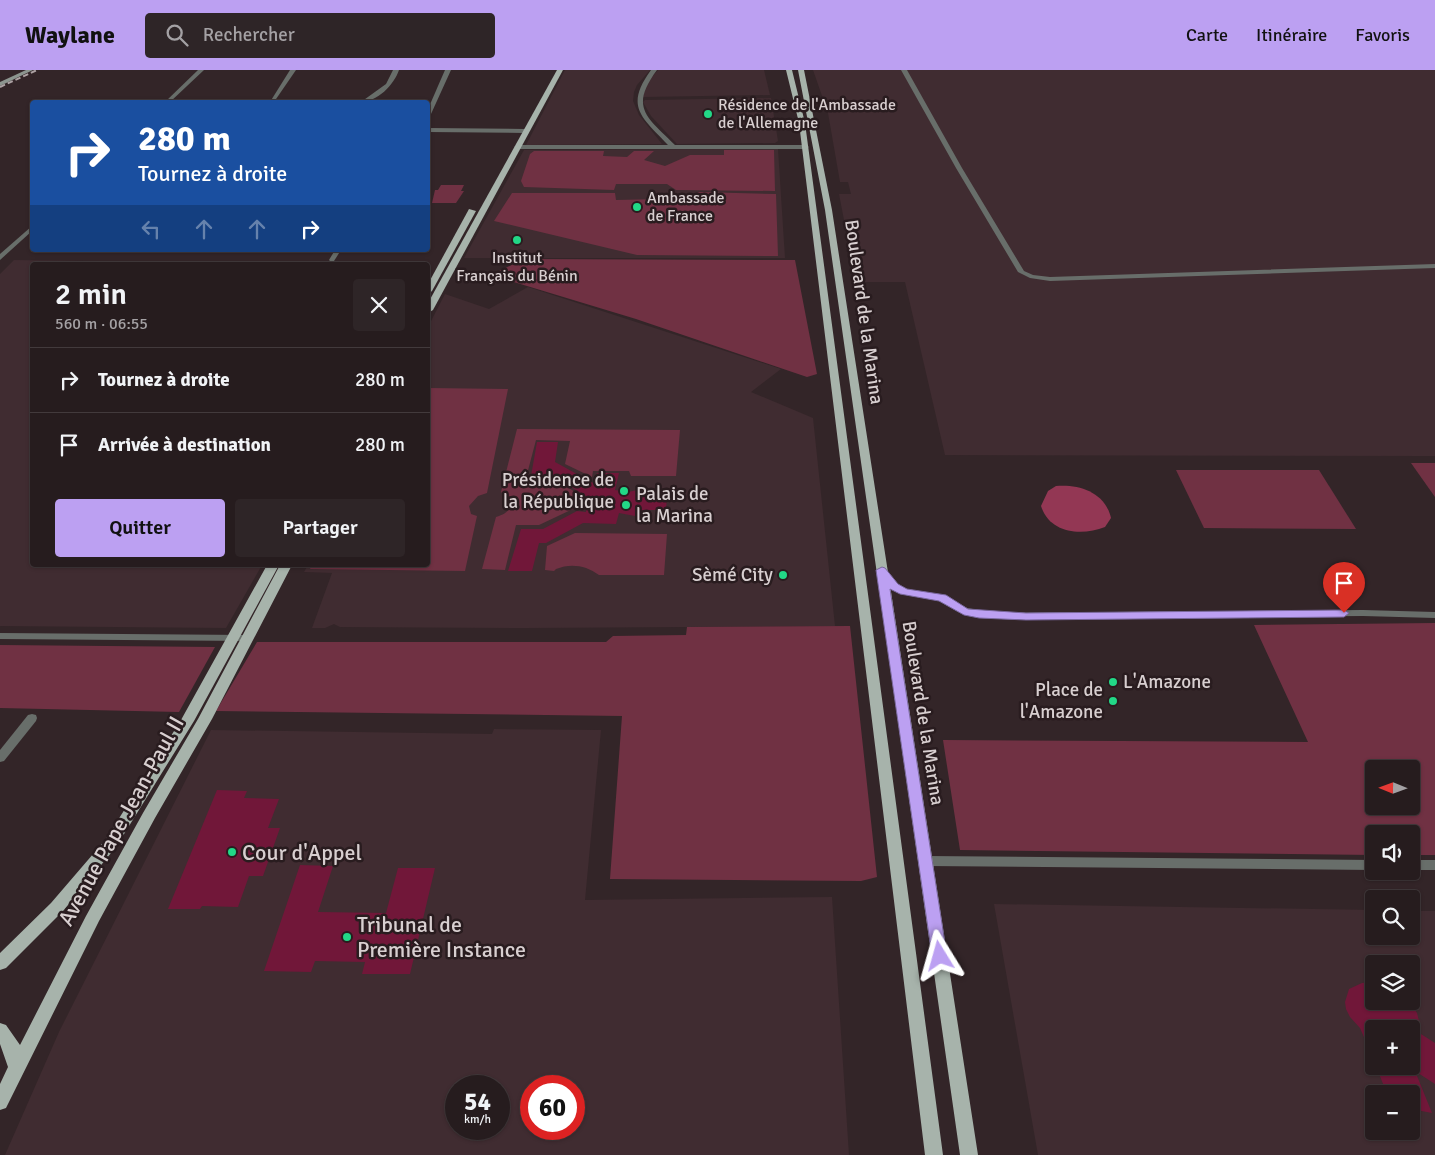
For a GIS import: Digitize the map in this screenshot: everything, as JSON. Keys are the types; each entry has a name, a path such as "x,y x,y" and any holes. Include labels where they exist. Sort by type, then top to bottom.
{"main road":[{"path":"0,79 20,70"},
{"path":"0,84 30,70"},
{"path":"430,294 553,70"},
{"path":"430,294 517,147 521,131 560,70"},
{"name":"Boulevard de la Marina","path":"789,70 806,147 934,1155"},
{"name":"Boulevard de la Marina","path":"801,70 814,123 825,185 969,1155"},
{"path":"838,395 855,396"},
{"path":"840,417 859,421"},
{"name":"Avenue Pape Jean-Paul II","path":"0,963 56,907 111,843 187,721 272,567"},
{"name":"Avenue Pape Jean-Paul II","path":"0,1102 92,920 148,817 205,719 285,567"},
{"path":"0,1030 11,1045 17,1067"}],"street":[{"path":"169,100 202,70"},
{"path":"273,100 293,70"},
{"path":"366,100 389,84 394,78 396,70"},
{"path":"430,110 448,70"},
{"path":"654,70 641,87 639,102 647,118 674,148"},
{"path":"904,70 954,161 1021,272 1032,277 1050,279 1435,266"},
{"path":"430,130 521,131"},
{"path":"517,147 806,147"},
{"path":"0,258 30,230"},
{"path":"332,260 337,252"},
{"path":"882,570 894,586 904,592 942,598 964,611 997,616 1363,613 1435,615"},
{"path":"0,636 247,638"},
{"path":"0,758 32,718"},
{"path":"926,861 1365,865"},
{"path":"1420,865 1435,865"}],"shaded area":[{"path":"565,70 650,70 637,85 633,101 639,115 662,144 526,145"},
{"path":"658,70 764,70 770,95 643,97 646,84"},
{"path":"813,70 1435,70 1435,456 945,455 905,282 856,282 839,194 851,194 848,182 840,182 828,113"},
{"path":"771,98 778,141 775,143 677,144 651,116 643,102 645,100"},
{"name":"Ambassade de France","path":"778,149 785,258 464,258 524,150"},
{"path":"724,150 774,150 775,191 676,190 667,184 616,184 614,190 524,187 521,181 530,154 534,151 604,151 603,156 627,157 634,151 654,151 644,160 665,166 690,155 724,155"},
{"path":"441,185 464,185 461,191 464,191 456,203 432,203 435,190 438,190"},
{"path":"699,192 776,194 778,256 637,255 494,221 512,193 615,193 616,200 661,199 681,203"},
{"path":"524,259 795,260 817,374 807,377 636,319 491,275"},
{"path":"14,260 150,262 30,262 30,567 261,567 226,628 0,626 0,274"},
{"name":"Présidence de la République","path":"528,287 781,369 751,392 813,418 835,626 528,628 340,627 334,624 325,628 312,628 332,573 304,572 307,567 430,567 430,323 445,294 489,309"},
{"path":"430,388 508,389 487,493 478,496 469,506 471,514 477,516 465,571 310,569 311,567 430,567"},
{"path":"517,429 680,430 676,476 631,476 629,471 593,471 592,477 565,464 570,441 536,440 526,478 555,479 578,494 575,508 539,525 516,525 505,570 482,569 496,517 507,511 512,500 501,492"},
{"path":"1411,463 1435,463 1435,497"},
{"path":"1176,470 1319,470 1356,529 1204,528"},
{"path":"1056,486 1082,488 1097,496 1108,509 1111,518 1105,527 1077,532 1059,527 1052,522 1045,515 1041,506 1048,491"},
{"path":"575,533 667,534 664,575 599,575 583,567 572,566 561,567 554,571 545,570 547,546"},
{"path":"1435,623 1435,855 1420,855 1420,825 1365,825 1365,855 960,850 943,740 1308,742 1254,625"},
{"path":"850,626 877,877 861,881 610,879 622,716 216,711 257,642 606,642 613,636 686,635 687,627"},
{"path":"0,645 215,647 179,712 0,708"},
{"path":"494,729 601,730 585,900 832,897 849,1155 5,1155 59,1032 211,730 492,734"},
{"path":"994,904 1365,910 1365,945 1420,945 1420,911 1435,911 1435,1155 1038,1155"}],"building":[{"name":"Palais de la Marina","path":"537,442 558,442 555,462 595,484 597,473 619,473 615,490 628,492 642,489 650,494 667,496 666,510 648,510 642,515 635,516 619,513 616,524 583,523 546,543 539,543 532,571 508,571 521,529 543,529 577,511 586,512 586,496 555,477 531,476"},
{"name":"Cour d'Appel","path":"217,790 247,791 244,798 279,799 268,828 280,828 263,876 249,876 238,907 202,906 200,909 168,909"},
{"name":"Tribunal de Première Instance","path":"300,865 333,866 318,912 386,913 398,868 435,868 410,974 362,974 365,962 315,961 311,972 264,971"},
{"path":"1365,983 1365,1010 1415,1010 1419,1020 1365,1020 1365,1039 1360,1028 1350,1017 1345,1002 1349,989"},
{"path":"1420,1033 1435,1043 1435,1084 1420,1074"},
{"path":"1380,1075 1417,1075 1432,1113 1420,1111 1420,1085 1383,1085"}],"railway":[{"path":"0,87 37,70"}],"place":[{"name":"Résidence de l'Ambassade de l'Allemagne","path":"708,114"},
{"name":"Ambassade de France","path":"637,207"},
{"name":"Institut Français du Bénin","path":"517,240"},
{"name":"Présidence de la République","path":"624,491"},
{"name":"Palais de la Marina","path":"626,505"},
{"name":"Sèmé City","path":"783,575"},
{"name":"L'Amazone","path":"1113,682"},
{"name":"Place de l'Amazone","path":"1113,701"},
{"name":"Cour d'Appel","path":"232,852"},
{"name":"Tribunal de Première Instance","path":"347,937"}],"route":[{"path":"940,956 882,570 894,586 904,592 942,598 964,611 997,616 1344,613"}]}
